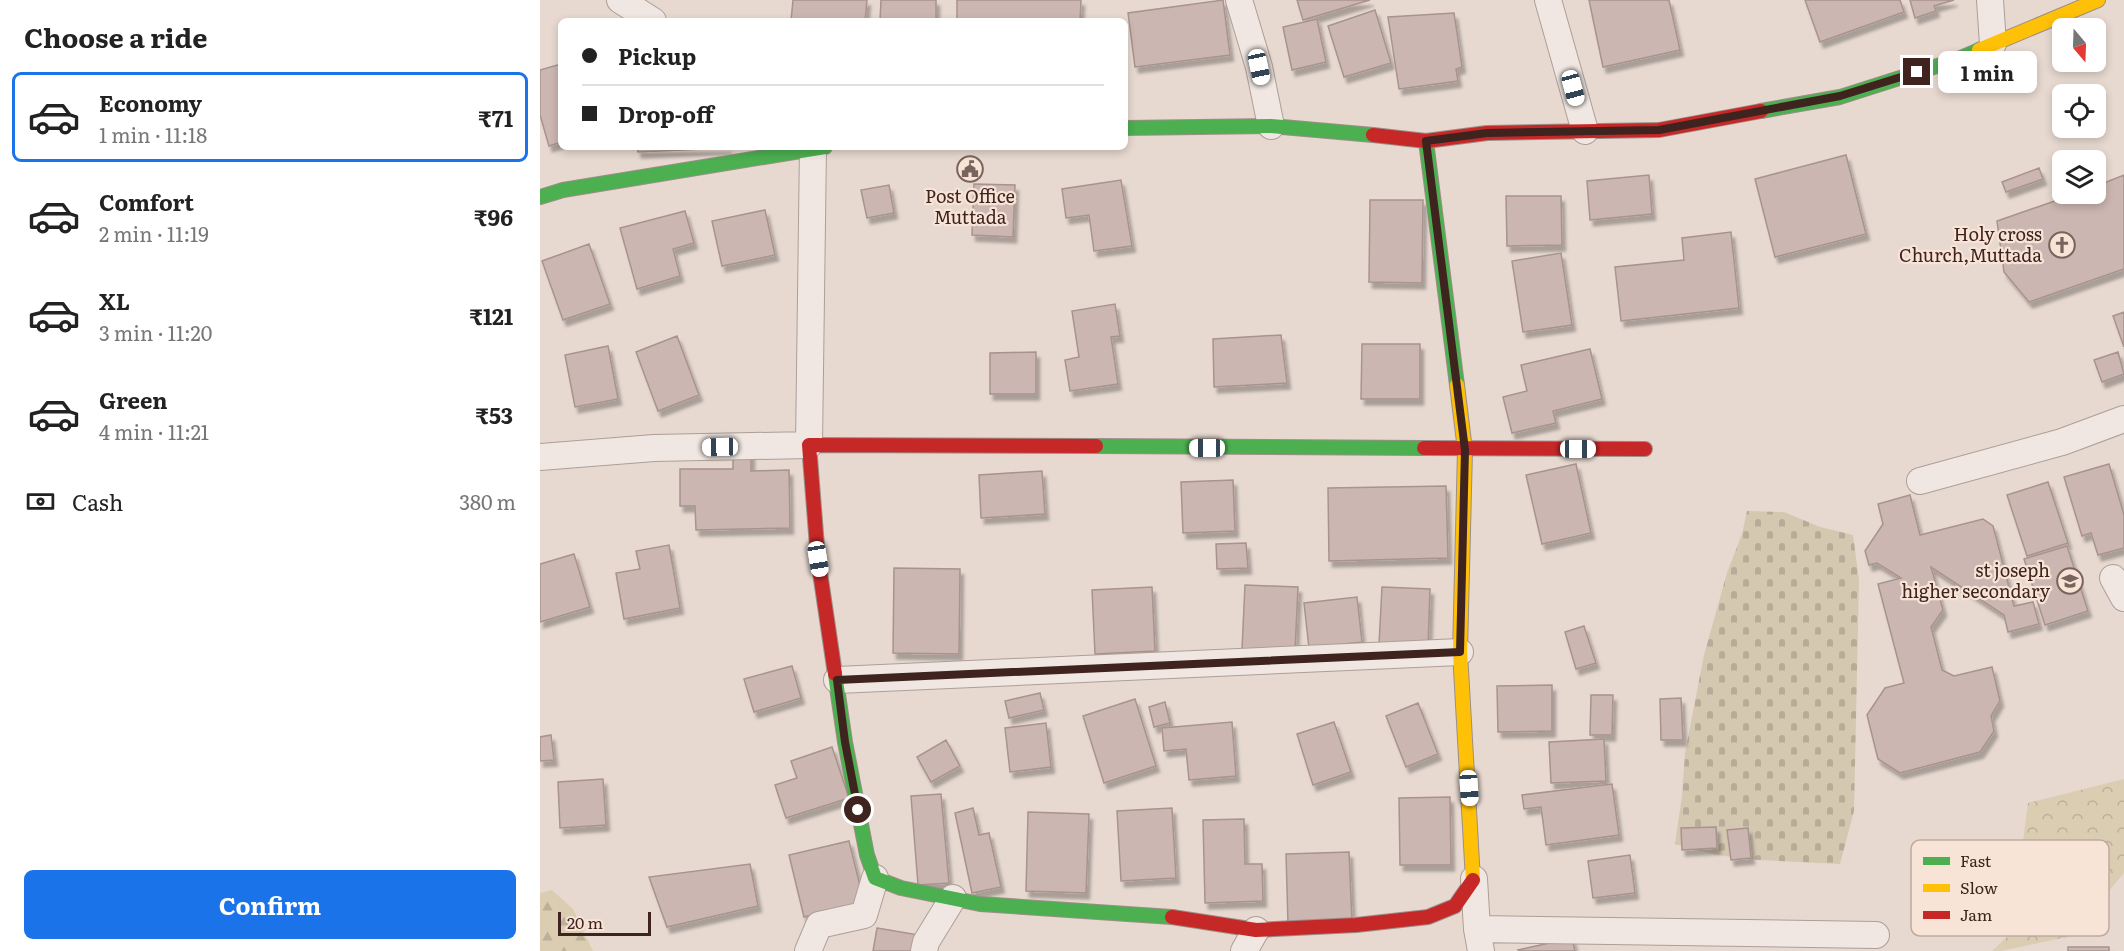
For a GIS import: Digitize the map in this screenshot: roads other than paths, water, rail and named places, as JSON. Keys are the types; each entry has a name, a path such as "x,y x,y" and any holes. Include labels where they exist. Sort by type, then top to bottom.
{"street":[{"path":"620,0 648,18"},
{"path":"1239,0 1259,67 1271,126"},
{"path":"1548,0 1585,131"},
{"path":"1990,0 1993,44"},
{"path":"1128,129 1271,126 1426,141 1487,133 1659,130 1840,96 1956,60 2098,0"},
{"path":"1426,141 1465,450 1460,652 1479,940 1876,935"},
{"path":"540,197 563,190 799,150"},
{"path":"808,951 819,925 864,915 875,879 867,855 845,742 818,559 809,445 817,150"},
{"path":"1920,481 2062,442 2124,419"},
{"path":"540,457 654,448 809,445 1465,450 1645,449"},
{"path":"837,680 1460,652"},
{"path":"875,879 901,888 980,904 1163,915 1250,940 1428,917 1455,906 1474,879"},
{"path":"924,951 926,942 953,898"}],"place":[{"name":"Post Office Muttada","path":"970,169"},
{"name":"Holy cross Church,Muttada","path":"2062,245"},
{"name":"st joseph higher secondary","path":"2070,581"}]}
